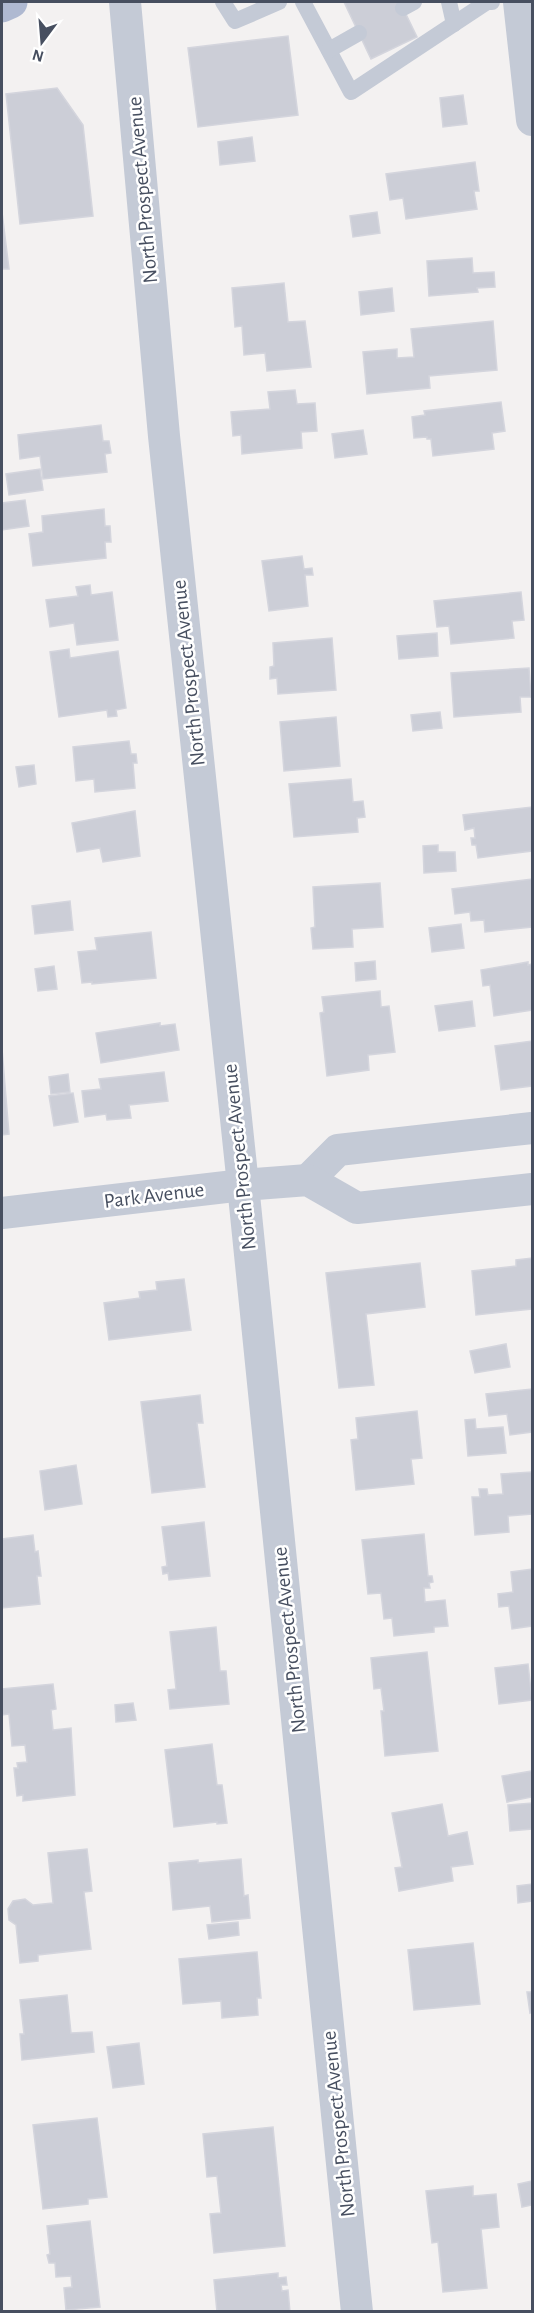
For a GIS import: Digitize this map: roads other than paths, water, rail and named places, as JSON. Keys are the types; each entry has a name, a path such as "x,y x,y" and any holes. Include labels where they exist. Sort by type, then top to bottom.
{"main road":[{"path":"2,6 12,2"}],"street":[{"name":"North Prospect Avenue","path":"125,2 164,436 243,1185 357,2312"},
{"path":"519,2 532,120"},
{"path":"532,1128 338,1149 308,1180 357,1208 532,1189"},
{"name":"Park Avenue","path":"2,1213 243,1185 308,1180"}],"lane":[{"path":"223,2 236,21 279,2"},
{"path":"303,2 351,92 454,24 492,2"},
{"path":"450,2 454,24"},
{"path":"329,50 359,33"}]}
